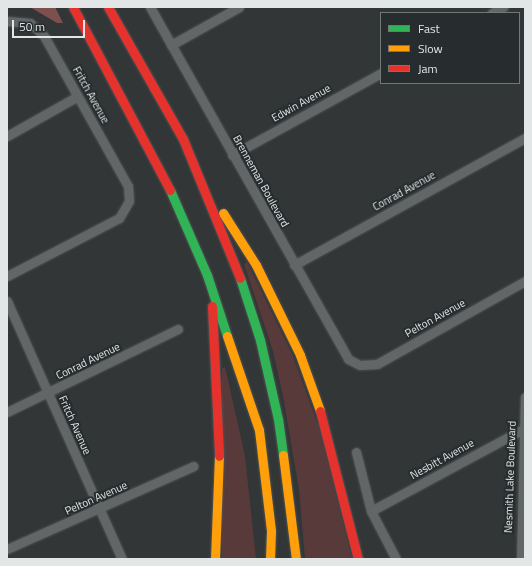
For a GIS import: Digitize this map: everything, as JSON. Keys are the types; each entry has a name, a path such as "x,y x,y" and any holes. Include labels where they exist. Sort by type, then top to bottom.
{"highway":[{"path":"73,7 168,185 210,282 259,430 271,531 270,559"},
{"path":"108,7 183,139 202,180 239,275 260,340 278,419 296,559"},
{"path":"202,180 256,265 300,355 326,425 358,559"},
{"path":"210,282 220,440 215,559"}],"street":[{"name":"Brenneman Boulevard","path":"150,7 344,354 355,364"},
{"path":"171,45 239,7"},
{"path":"494,12 503,7"},
{"name":"Fritch Avenue","path":"7,21 23,21 41,31 78,96 129,192 128,206 111,222 7,276"},
{"name":"Edwin Avenue","path":"232,155 380,74"},
{"path":"7,136 78,96"},
{"name":"Conrad Avenue","path":"294,265 525,138"},
{"name":"Pelton Avenue","path":"355,364 377,364 525,281"},
{"name":"Fritch Avenue","path":"7,301 122,559"},
{"name":"Conrad Avenue","path":"7,412 178,329"},
{"name":"Nesmith Lake Boulevard","path":"521,559 525,397"},
{"name":"Nesbitt Avenue","path":"371,511 525,428"},
{"path":"356,452 371,511 396,559"},
{"name":"Pelton Avenue","path":"7,549 99,510 193,466"}],"shaded area":[{"path":"30,7 55,7 63,23 57,23"},
{"path":"247,262 293,356 319,428 352,559 305,559 299,489 283,396 273,351 244,264"},
{"path":"225,367 245,456 256,559 222,559 222,368"}],"traffic: fast":[{"path":"170,190 207,275 227,336"},
{"path":"240,278 260,340 278,419 283,455"}],"traffic: slow":[{"path":"223,213 256,265 300,355 320,411"},
{"path":"227,336 259,430 271,531 270,559"},
{"path":"283,455 296,559"},
{"path":"215,559 219,456"}],"traffic: jam":[{"path":"73,7 170,190"},
{"path":"108,7 183,139 240,278"},
{"path":"212,306 219,456"},
{"path":"320,411 358,559"}]}
